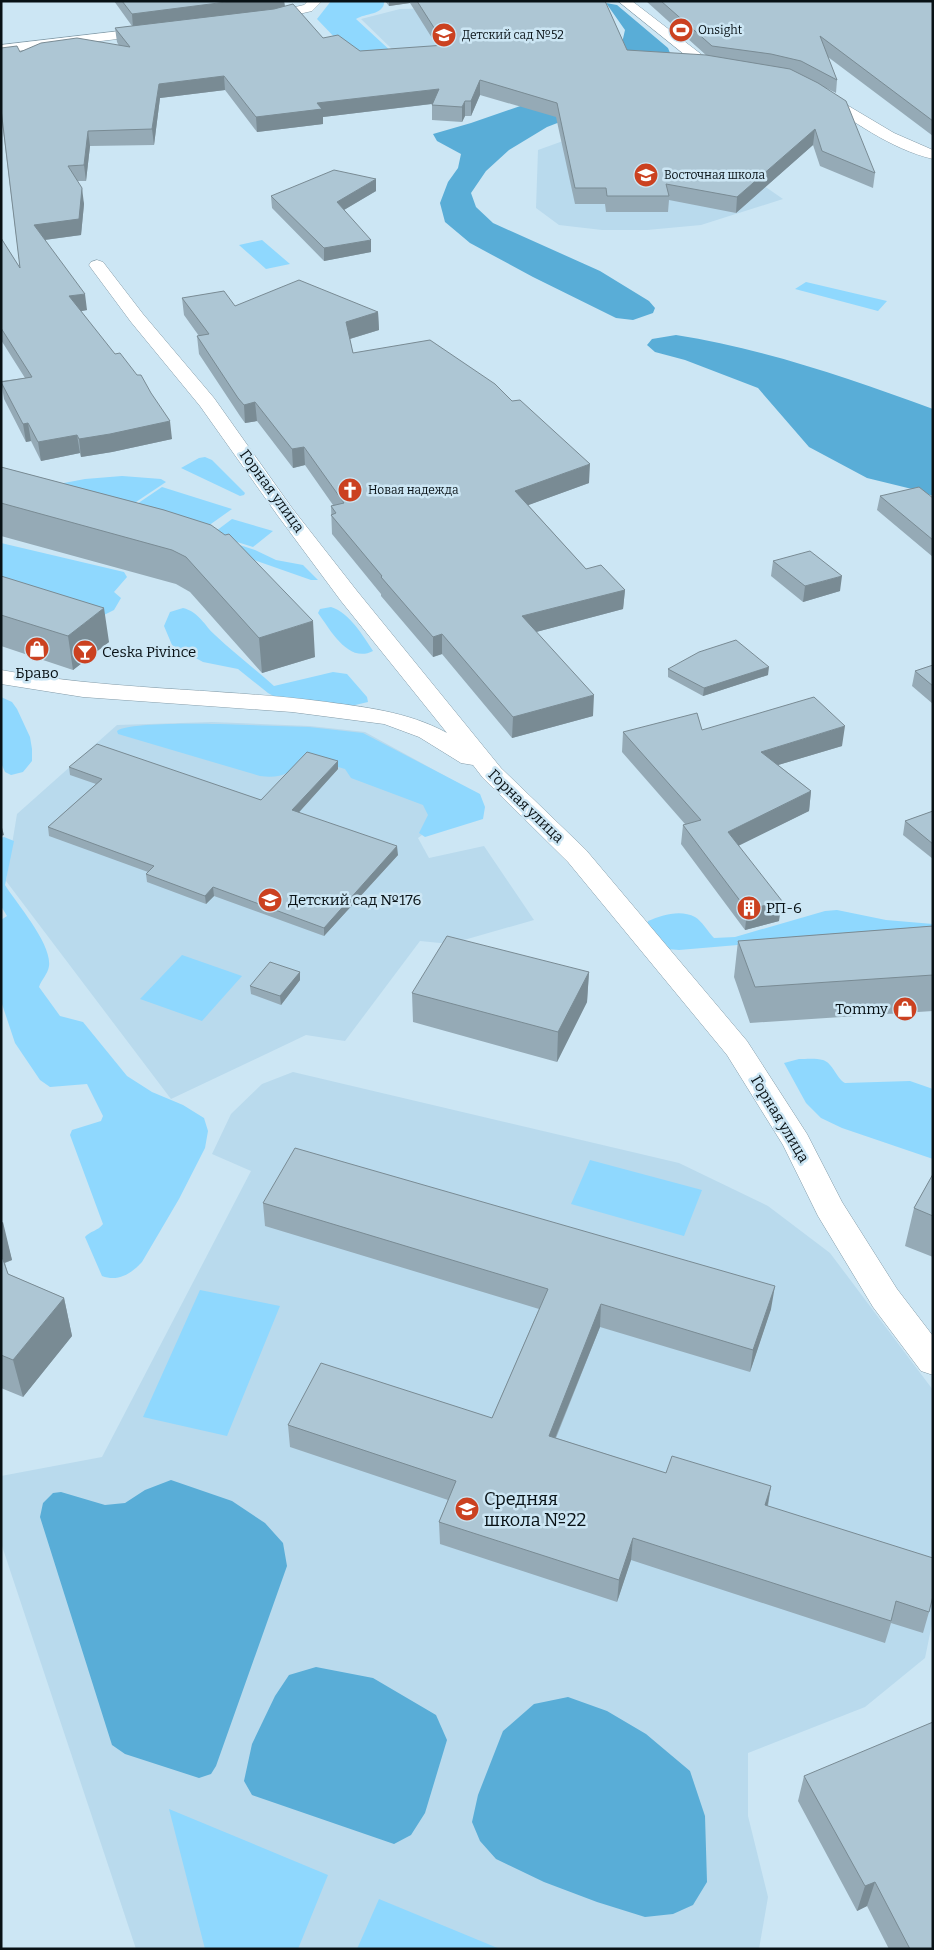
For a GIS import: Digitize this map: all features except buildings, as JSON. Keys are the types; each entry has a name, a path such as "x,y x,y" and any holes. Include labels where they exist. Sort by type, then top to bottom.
{"street":[{"path":"252,20 293,13 308,8 316,1"},
{"path":"624,1 705,64 742,71"},
{"path":"1,49 170,30"},
{"path":"805,83 879,129 921,151 933,155"},
{"path":"879,129 894,154 900,158"},
{"name":"Горная улица","path":"97,264 137,318 207,402 285,512 349,596 492,773 577,856 737,1048 796,1142 829,1208 886,1298 933,1361"},
{"path":"1,678 70,690 246,700 310,707 399,721 449,742 492,773"}],"shaded area":[{"path":"331,1 384,1 383,6 378,11 356,19 394,54 358,62 317,19"},
{"path":"606,3 617,5 668,48 670,53 586,112 547,127 509,150 486,171 471,193 476,207 493,223 600,271 649,301 655,308 653,313 633,320 616,318 533,277 470,243 445,222 440,203 448,182 458,168 461,154 437,141 433,134 564,91 622,43 625,30"},
{"name":"Детский сад №52","path":"487,7 522,52 397,54 361,19 400,9"},
{"name":"Восточная школа","path":"602,127 757,181 783,199 701,225 647,230 602,230 559,225 536,208 538,150"},
{"path":"262,240 290,264 266,269 239,245"},
{"path":"806,282 887,301 878,311 795,289"},
{"path":"676,335 774,356 870,386 933,409 933,496 867,478 809,447 758,388 685,360 655,352 647,345 652,339"},
{"path":"205,457 212,460 245,493 244,495 240,496 181,468 199,458"},
{"path":"122,476 161,479 166,482 130,506 131,508 162,487 232,509 201,531 255,550 276,560 303,565 318,580 311,580 228,551 27,490 85,479"},
{"path":"232,519 273,531 253,547 212,534"},
{"path":"1,543 124,572 127,577 114,592 121,598 114,610 98,618 1,591"},
{"path":"331,607 350,619 373,651 364,654 356,653 341,643 318,613 320,609"},
{"path":"183,608 193,612 222,642 274,686 333,672 347,674 367,697 368,702 351,706 279,699 268,693 238,669 203,662 172,645 164,626 170,612"},
{"path":"1,697 12,702 17,709 30,737 32,749 32,761 23,772 11,775 5,772 1,763"},
{"name":"Детский сад №176","path":"212,722 310,726 365,732 478,794 418,838 429,858 484,846 534,920 450,944 420,941 345,1041 306,1035 171,1099 6,881 17,814 117,725"},
{"path":"220,724 309,727 363,733 480,794 485,807 483,819 425,837 419,833 428,815 423,805 351,778 345,769 308,758 281,775 260,776 118,734 117,731 135,726"},
{"path":"4,837 14,841 5,885 33,924 48,957 49,966 39,987 60,1016 83,1022 127,1076 152,1092 183,1105 204,1118 208,1131 205,1148 179,1199 142,1262 124,1276 108,1278 102,1276 85,1237 103,1224 70,1135 72,1130 101,1121 103,1116 87,1084 50,1087 40,1080 15,1043 1,1001 1,920 7,916 1,906 1,838"},
{"path":"837,910 886,920 933,924 933,939 841,936 679,950 668,949 647,926 648,921 659,917 684,913 698,919 714,938 735,937 825,911"},
{"path":"182,955 242,976 202,1021 140,999"},
{"path":"799,1059 823,1060 832,1067 839,1078 845,1083 910,1081 933,1089 933,1159 842,1128 821,1118 806,1103 784,1063"},
{"name":"Средняя школа №22","path":"293,1072 679,1163 768,1206 830,1253 933,1390 933,1619 925,1658 865,1707 748,1753 748,1816 768,1897 759,1949 136,1949 1,1543 1,1476 102,1457 251,1171 212,1154 231,1114 262,1084"},
{"path":"590,1160 702,1190 684,1236 571,1204"},
{"path":"200,1290 280,1306 227,1436 143,1417"},
{"path":"171,1480 232,1501 265,1523 283,1543 287,1566 216,1766 211,1774 199,1778 125,1754 112,1745 40,1517 43,1503 53,1493 61,1492 105,1505 125,1503 145,1490"},
{"path":"316,1667 373,1678 436,1715 447,1740 425,1813 411,1835 394,1844 252,1795 244,1781 252,1744 275,1696 289,1675"},
{"path":"568,1697 607,1711 646,1734 690,1771 705,1816 707,1882 693,1905 673,1914 645,1917 597,1902 544,1882 496,1859 480,1841 472,1822 478,1795 503,1731 534,1704"},
{"path":"169,1809 328,1875 298,1949 205,1949"},
{"path":"379,1899 500,1949 357,1949"}],"place":[{"name":"Onsight","path":"681,30"},
{"name":"Детский сад №52","path":"444,35"},
{"name":"Восточная школа","path":"646,175"},
{"name":"Новая надежда","path":"350,490"},
{"name":"Браво","path":"37,649"},
{"name":"Ceska Pivince","path":"85,652"},
{"name":"Детский сад №176","path":"270,900"},
{"name":"РП-6","path":"749,908"},
{"name":"Tommy","path":"905,1009"},
{"name":"Средняя школа №22","path":"467,1509"}]}
